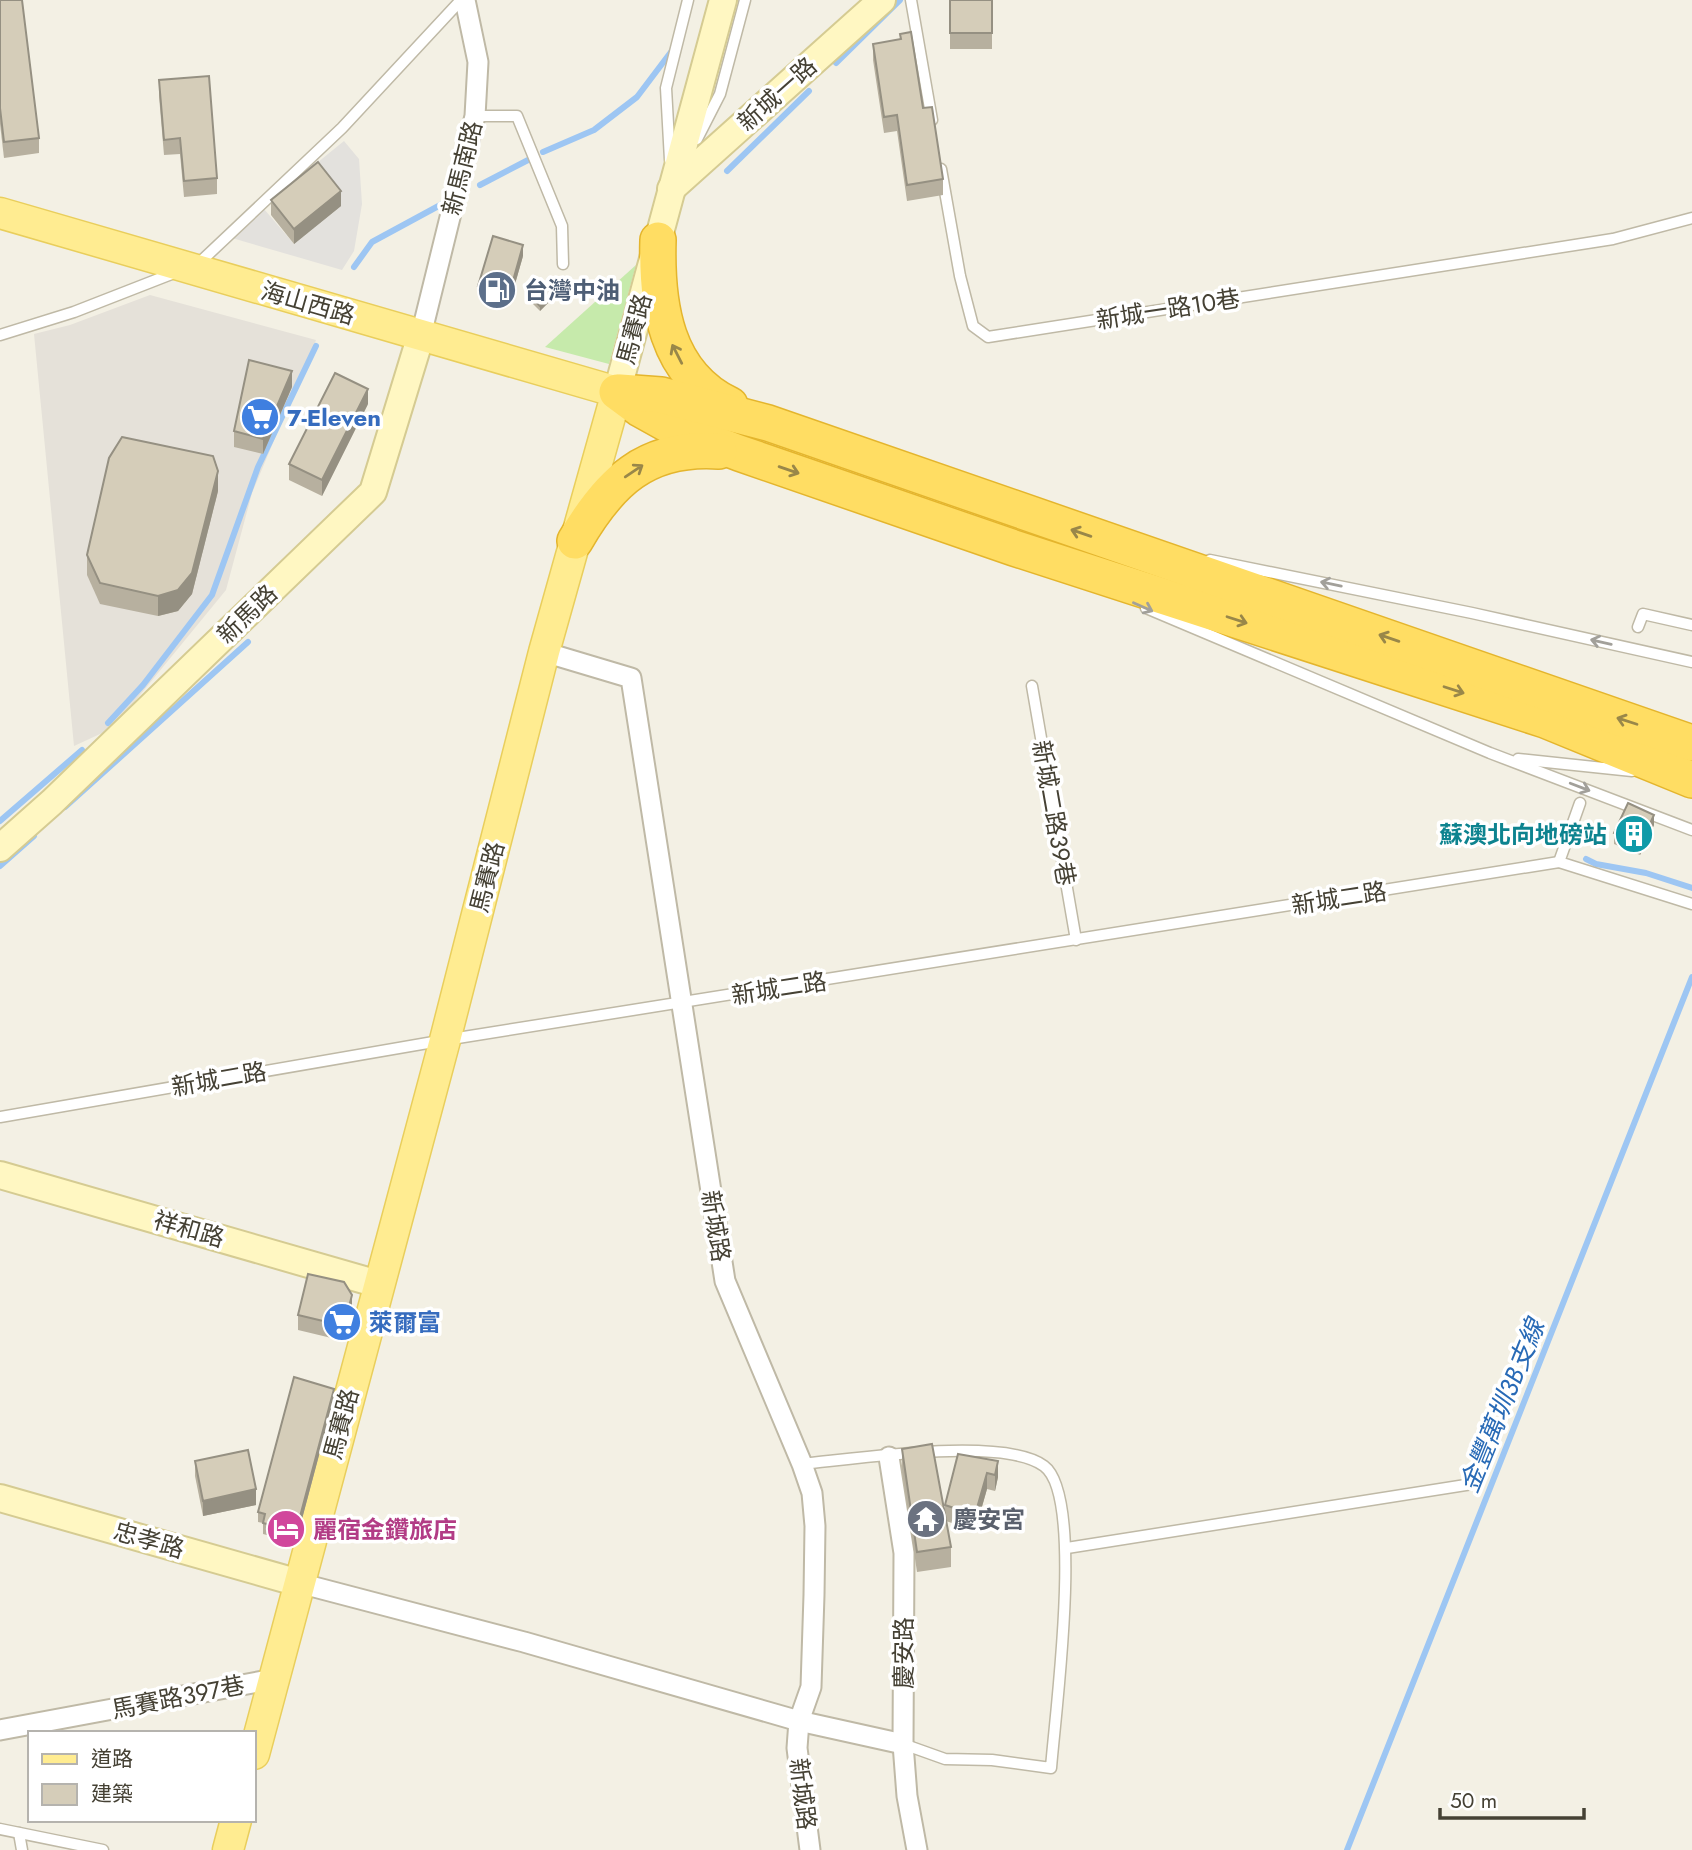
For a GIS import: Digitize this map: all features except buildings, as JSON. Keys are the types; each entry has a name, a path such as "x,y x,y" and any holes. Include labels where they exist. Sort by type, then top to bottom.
{"highway":[{"path":"658,240 657,280 660,307 676,353 687,372 700,385 725,402 768,423"},
{"path":"617,392 662,395 768,423 1128,550 1692,743"},
{"path":"617,392 640,409 676,429 739,453 1014,548 1545,720 1690,779"},
{"path":"575,541 594,508 611,488 657,457 696,450 739,453"}],"main road":[{"name":"海山西路","path":"0,213 617,392"},
{"name":"馬賽路","path":"256,1746 445,1040 544,652 617,392"},
{"path":"228,1850 235,1822"}],"street":[{"name":"新馬南路","path":"421,335 475,116 478,62 463,0"},
{"name":"馬賽路","path":"617,392 723,0"},
{"name":"新城一路","path":"671,189 882,0"},
{"name":"新馬路","path":"0,848 52,802 373,492 421,335"},
{"name":"新城路","path":"544,652 631,678 725,1281 802,1464 811,1493 815,1526 811,1688 799,1721 797,1748 810,1850"},
{"name":"祥和路","path":"0,1175 378,1284"},
{"name":"慶安路","path":"889,1457 904,1553 903,1744 907,1796 917,1850"},
{"name":"忠孝路","path":"0,1498 299,1583"},
{"path":"299,1583 524,1642 799,1721 903,1744"},
{"name":"馬賽路397巷","path":"0,1730 274,1679"}],"lane":[{"path":"0,335 74,312 166,274 193,269 342,128 463,0"},
{"path":"671,189 666,88 688,0"},
{"path":"671,189 720,94 745,0"},
{"path":"911,0 934,132"},
{"path":"475,116 517,116 562,226 563,264"},
{"name":"新城一路10巷","path":"939,158 960,276 973,326 988,337 1613,239 1692,218"},
{"path":"1014,548 1116,594"},
{"path":"1128,550 1188,557"},
{"path":"1201,559 1472,613 1692,662"},
{"path":"1141,606 1490,753 1692,830"},
{"path":"1637,627 1643,614 1692,625"},
{"name":"新城二路39巷","path":"1032,686 1076,940"},
{"path":"1490,753 1543,763 1690,779"},
{"path":"1580,803 1559,862 1692,904"},
{"name":"新城二路","path":"0,1118 445,1040 1559,862"},
{"path":"802,1464 980,1451 1021,1456 1042,1465 1057,1485 1067,1548 1051,1768 992,1760 945,1759 903,1744"},
{"path":"1067,1548 1472,1483"},
{"path":"0,1829 103,1850"},
{"path":"19,1833 22,1850"}],"shaded area":[{"path":"344,141 359,159 362,204 354,251 342,270 232,238 264,209 294,244 312,167"},
{"path":"150,295 316,340 252,493 226,590 113,728 74,746 34,334 70,325"}],"green space":[{"path":"636,265 609,364 545,347"}],"waterway":[{"path":"836,63 900,0"},
{"path":"543,152 594,130 637,97 674,48"},
{"path":"727,171 809,91"},
{"path":"480,185 530,159"},
{"path":"354,267 372,242 444,203"},
{"path":"108,723 143,685 212,595 258,467 316,346"},
{"path":"65,807 248,642"},
{"path":"0,821 82,750"},
{"path":"0,866 34,836"},
{"path":"1586,859 1596,864 1646,873 1692,888"},
{"name":"金豐萬圳3B支線","path":"1347,1850 1692,977"}],"place":[{"name":"台灣中油","path":"497,290"},
{"name":"7-Eleven","path":"260,417"},
{"name":"蘇澳北向地磅站","path":"1634,834"},
{"name":"萊爾富","path":"342,1322"},
{"name":"慶安宮","path":"926,1519"},
{"name":"麗宿金鑽旅店","path":"286,1529"}]}
